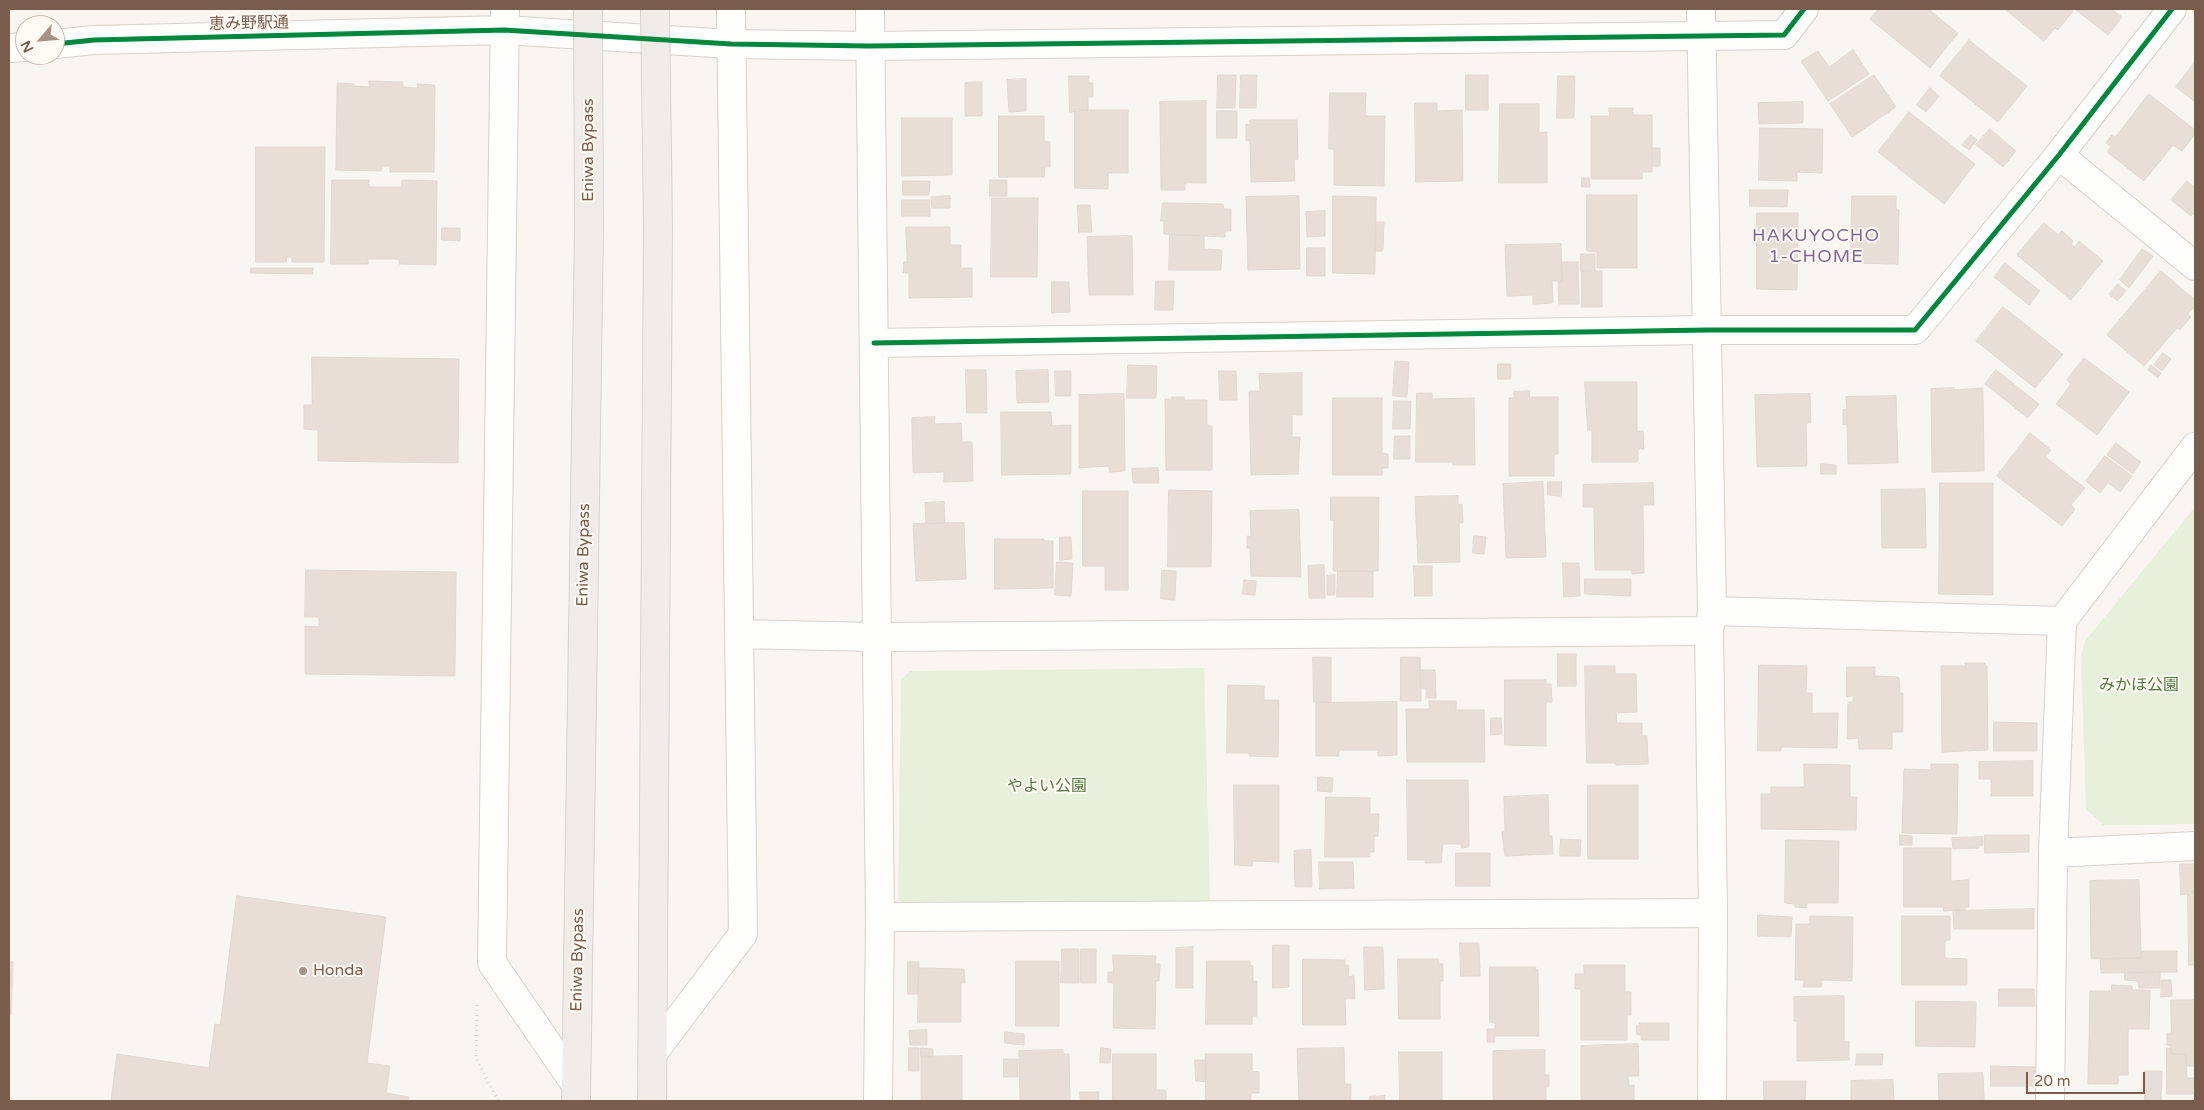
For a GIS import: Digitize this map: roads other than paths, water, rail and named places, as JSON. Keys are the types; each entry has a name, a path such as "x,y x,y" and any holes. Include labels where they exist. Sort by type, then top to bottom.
{"highway":[{"name":"Eniwa Bypass","path":"576,1093 590,229 588,9"},
{"path":"652,1101 658,227 655,9"}],"street":[{"path":"653,1053 743,934 731,9"},
{"path":"870,9 875,637 880,917 878,1101"},
{"path":"1700,9 1708,330 1714,913 1712,1101"},
{"name":"恵み野駅通","path":"65,43 504,19 731,44 870,46 1784,35 1804,9"},
{"path":"874,342 1708,330 1916,330 2059,155 2172,9"},
{"path":"504,19 492,964 576,1093"},
{"path":"2059,155 2195,266"},
{"path":"2050,1101 2054,853 2062,620 2195,447"},
{"path":"739,634 875,637 1711,621 2062,620"},
{"path":"2054,853 2195,846"},
{"path":"880,917 1714,913"}],"place":[{"name":"Honda","path":"303,971"}],"district":[{"name":"HAKUYOCHO 1-CHOME","path":"1816,246"}],"park label":[{"name":"みかほ公園","path":"2139,686"},
{"name":"やよい公園","path":"1047,787"}]}
